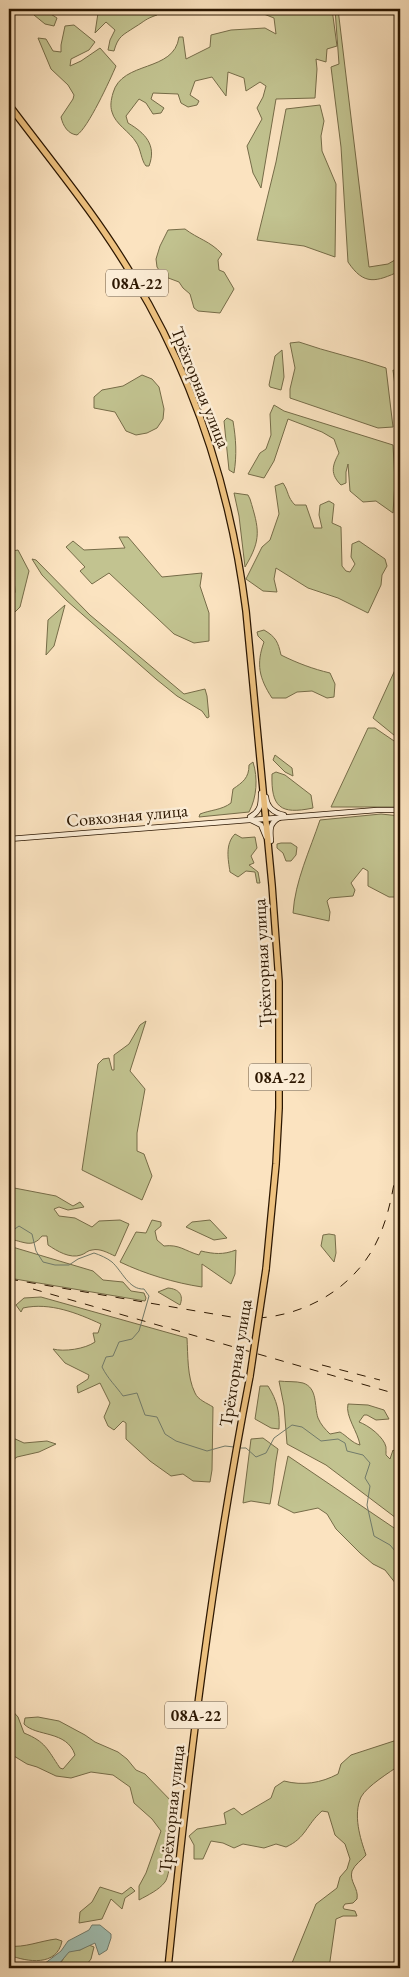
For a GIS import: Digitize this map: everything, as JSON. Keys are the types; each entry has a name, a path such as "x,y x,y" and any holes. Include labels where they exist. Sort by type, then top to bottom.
{"highway":[{"name":"Трёхгорная улица","path":"9,105 71,187 133,276 152,310 198,408 220,474 236,545 246,610 272,885 279,982 281,1065 276,1164 266,1269 250,1376 239,1429 199,1692 168,1968"}],"main road":[{"path":"260,756 264,770 267,802 276,813 287,816"},
{"path":"247,819 256,814 261,804 260,756"},
{"path":"272,885 271,826 277,819 287,816 400,810"},
{"name":"Совхозная улица","path":"9,839 287,816"},
{"path":"247,819 258,822 264,830 272,885"}],"green space":[{"path":"36,9 43,9 57,18 54,26 45,24 34,15"},
{"path":"92,9 119,9 127,11 128,9 152,9 157,15 147,19 124,34 117,42 114,51 108,50 115,30 106,22 95,33 98,13"},
{"path":"251,9 332,9 337,46 327,49 326,62 316,59 315,98 276,99 261,188 253,173 247,146 262,119 257,108 266,86 260,82 246,91 244,78 228,72 226,96 212,77 195,81 190,95 199,101 197,105 188,107 181,103 178,94 153,93 151,99 164,108 161,113 153,114 146,103 139,99 126,116 128,123 140,131 148,140 151,159 149,166 146,166 136,142 116,120 112,112 113,93 118,83 126,75 168,56 175,48 179,37 183,37 186,59 210,47 211,35 231,30 265,28 276,34 274,18"},
{"path":"335,9 338,9 369,267 388,264 400,257 400,271 384,278 371,280 365,278 354,270 348,262 341,147 331,67 339,64"},
{"path":"74,25 95,42 89,50 71,59 70,66 100,48 116,66 93,114 82,131 77,135 66,129 61,117 74,95 68,85 51,69 38,38 46,39 53,51 61,52 65,26"},
{"path":"320,105 324,121 321,136 322,151 336,184 335,257 304,246 257,240 276,162 286,109"},
{"path":"185,229 213,246 222,254 218,260 219,270 224,272 234,289 220,313 198,311 194,308 190,294 179,282 163,276 157,267 156,259 168,230"},
{"path":"299,342 386,368 393,427 378,428 290,398 295,368 290,343"},
{"path":"282,350 284,377 281,390 269,385 275,356"},
{"path":"393,370 400,372 400,425"},
{"path":"142,375 152,379 159,387 164,409 163,419 157,428 147,433 136,435 126,431 115,412 94,408 94,397 102,390 123,386"},
{"path":"274,405 284,411 393,445 395,481 393,513 376,501 363,502 350,491 348,464 346,483 341,485 337,481 333,470 339,453 334,439 322,432 288,419 274,461 264,478 248,474 260,453 266,449 271,435 270,414"},
{"path":"227,418 233,421 234,428 236,453 234,473 229,470 224,421"},
{"path":"283,483 295,505 306,505 314,528 322,528 319,515 320,505 329,501 334,504 332,523 341,527 342,566 346,571 350,572 355,564 351,557 352,544 359,541 385,559 387,566 382,575 381,585 368,613 338,598 308,588 276,568 274,579 277,592 263,591 246,579 262,547 270,540 279,514 275,486"},
{"path":"234,493 248,495 257,526 254,549 245,567 239,516"},
{"path":"119,537 128,537 162,577 202,573 200,586 209,613 209,641 194,643 174,634 109,573 92,584 80,571 85,567 66,547 73,541 84,550 125,548"},
{"path":"18,550 29,571 20,607 9,618 9,582 12,599 15,592 12,551"},
{"path":"32,559 36,560 90,615 184,694 205,689 209,717 207,718 202,711 177,696 156,679 66,600 42,575"},
{"path":"65,605 54,646 46,655 48,620"},
{"path":"264,630 276,640 281,655 305,666 330,673 335,684 334,697 327,698 312,691 297,692 286,698 272,698 264,684 260,671 260,657 264,642 257,632"},
{"path":"400,659 400,740 373,718"},
{"path":"368,728 375,728 400,745 400,807 331,807"},
{"path":"275,755 292,768 293,776 285,772 273,760"},
{"path":"253,762 256,774 256,787 254,800 249,812 199,817 200,814 220,809 231,803 233,789 245,779 249,765"},
{"path":"276,772 285,775 311,795 313,808 293,810 280,806 273,794 272,774"},
{"path":"381,814 400,816 400,826 395,833 399,846 396,860 400,863 400,894 398,897 389,897 368,886 368,871 363,868 351,883 355,890 353,896 330,898 327,901 330,912 329,921 293,913 300,877 320,820"},
{"path":"235,834 242,838 255,837 257,848 251,856 254,863 249,865 258,872 260,883 257,883 255,872 246,871 238,877 230,872 228,847"},
{"path":"291,843 297,847 296,855 291,861 286,861 283,853 277,848 277,844"},
{"path":"146,1021 130,1071 145,1089 137,1133 137,1151 144,1154 152,1176 142,1200 82,1170 98,1064 103,1059 109,1058 112,1070 114,1070 114,1055 129,1044 140,1025"},
{"path":"9,1187 56,1196 73,1206 80,1202 84,1207 68,1210 59,1207 54,1209 59,1216 75,1218 92,1227 99,1221 120,1220 129,1224 115,1256 98,1250 89,1251 77,1256 68,1255 48,1245 47,1236 42,1236 31,1243 9,1239"},
{"path":"152,1220 161,1222 161,1226 155,1231 157,1240 164,1246 178,1247 199,1255 201,1251 218,1254 236,1250 235,1274 231,1284 202,1264 202,1287 160,1278 120,1262 136,1232 146,1233"},
{"path":"210,1220 227,1238 214,1240 186,1227 192,1222"},
{"path":"323,1235 335,1235 336,1253 334,1262 321,1246"},
{"path":"9,1246 93,1271 103,1280 123,1282 131,1291 144,1293 145,1301 9,1278"},
{"path":"168,1288 180,1293 180,1305 158,1292"},
{"path":"41,1297 187,1338 188,1366 192,1387 198,1398 213,1407 212,1470 210,1482 193,1481 183,1474 171,1476 150,1461 126,1439 126,1423 123,1421 114,1430 108,1426 104,1417 110,1403 100,1383 78,1393 77,1386 88,1379 89,1375 65,1363 53,1349 74,1349 95,1342 93,1333 98,1333 101,1324 63,1310 43,1306 23,1308 21,1312 16,1305 24,1298"},
{"path":"279,1381 300,1382 308,1385 315,1398 318,1418 325,1429 330,1434 340,1432 354,1443 360,1445 348,1414 348,1404 368,1405 384,1410 389,1419 376,1420 364,1415 359,1422 379,1435 385,1443 386,1455 390,1459 393,1450 400,1456 400,1521 326,1465 287,1444 284,1406"},
{"path":"260,1386 268,1386 274,1396 279,1418 279,1429 271,1428 255,1419"},
{"path":"11,1437 24,1443 47,1441 56,1444 39,1452 17,1457 9,1463 9,1439"},
{"path":"263,1438 278,1449 270,1504 251,1501 243,1503 251,1439"},
{"path":"288,1456 400,1532 400,1589 385,1570 373,1564 336,1529 327,1514 318,1508 294,1513 278,1505"},
{"path":"9,1707 18,1717 24,1733 42,1743 60,1768 63,1769 75,1755 71,1747 59,1738 29,1728 24,1724 25,1718 38,1717 59,1721 95,1742 118,1752 136,1770 145,1774 175,1805 174,1832 169,1869 165,1882 160,1887 139,1900 139,1886 146,1873 161,1831 152,1819 134,1803 130,1787 113,1775 91,1772 71,1778 56,1776 27,1764 9,1753"},
{"path":"400,1739 400,1765 368,1788 361,1797 359,1804 357,1819 366,1855 357,1864 351,1875 357,1892 357,1899 353,1903 345,1904 343,1907 344,1909 355,1911 357,1916 343,1916 336,1919 329,1968 290,1968 316,1904 337,1888 340,1877 347,1869 350,1859 345,1844 335,1835 328,1812 322,1811 298,1840 286,1847 276,1844 264,1848 243,1844 234,1848 223,1843 211,1841 203,1859 194,1859 194,1845 189,1836 197,1829 226,1824 224,1813 234,1808 242,1815 271,1798 275,1787 284,1781 312,1783 325,1780 338,1774 341,1764 351,1755"},
{"path":"100,1887 122,1894 131,1887 135,1891 125,1898 122,1909 111,1899 102,1919 79,1923 80,1912 92,1902"},
{"path":"56,1939 62,1941 59,1949 48,1959 32,1961 9,1955 9,1946 26,1945"},
{"path":"89,1945 94,1947 91,1959 84,1968 52,1968 52,1966 60,1964 69,1950 80,1950"}],"shaded area":[{"path":"92,1925 100,1925 111,1934 107,1950 99,1955 95,1943 80,1950 69,1952 58,1965 47,1968 44,1964 61,1951 68,1941 89,1930"}],"waterway":[{"path":"9,1233 19,1226 32,1234 36,1251 43,1262 55,1265 69,1265 78,1259 94,1253 99,1255 112,1262 130,1283 144,1289 149,1296 139,1331 132,1339 119,1342 113,1356 106,1357 102,1367 104,1371 123,1396 137,1393 145,1415 157,1417 165,1434 176,1441 207,1451 225,1446 234,1447"},
{"path":"240,1448 246,1448 256,1457 266,1453 274,1438 292,1425 302,1427 321,1441 338,1439 345,1443 347,1451 363,1455 370,1463 365,1478 370,1486 367,1505 374,1536 390,1545 400,1557"}],"railway":[{"path":"9,1279 237,1318 257,1318 297,1310 333,1292 349,1279 363,1264 374,1247 385,1223 400,1144"},
{"path":"33,1289 400,1395"},
{"path":"322,1365 380,1380"}]}
